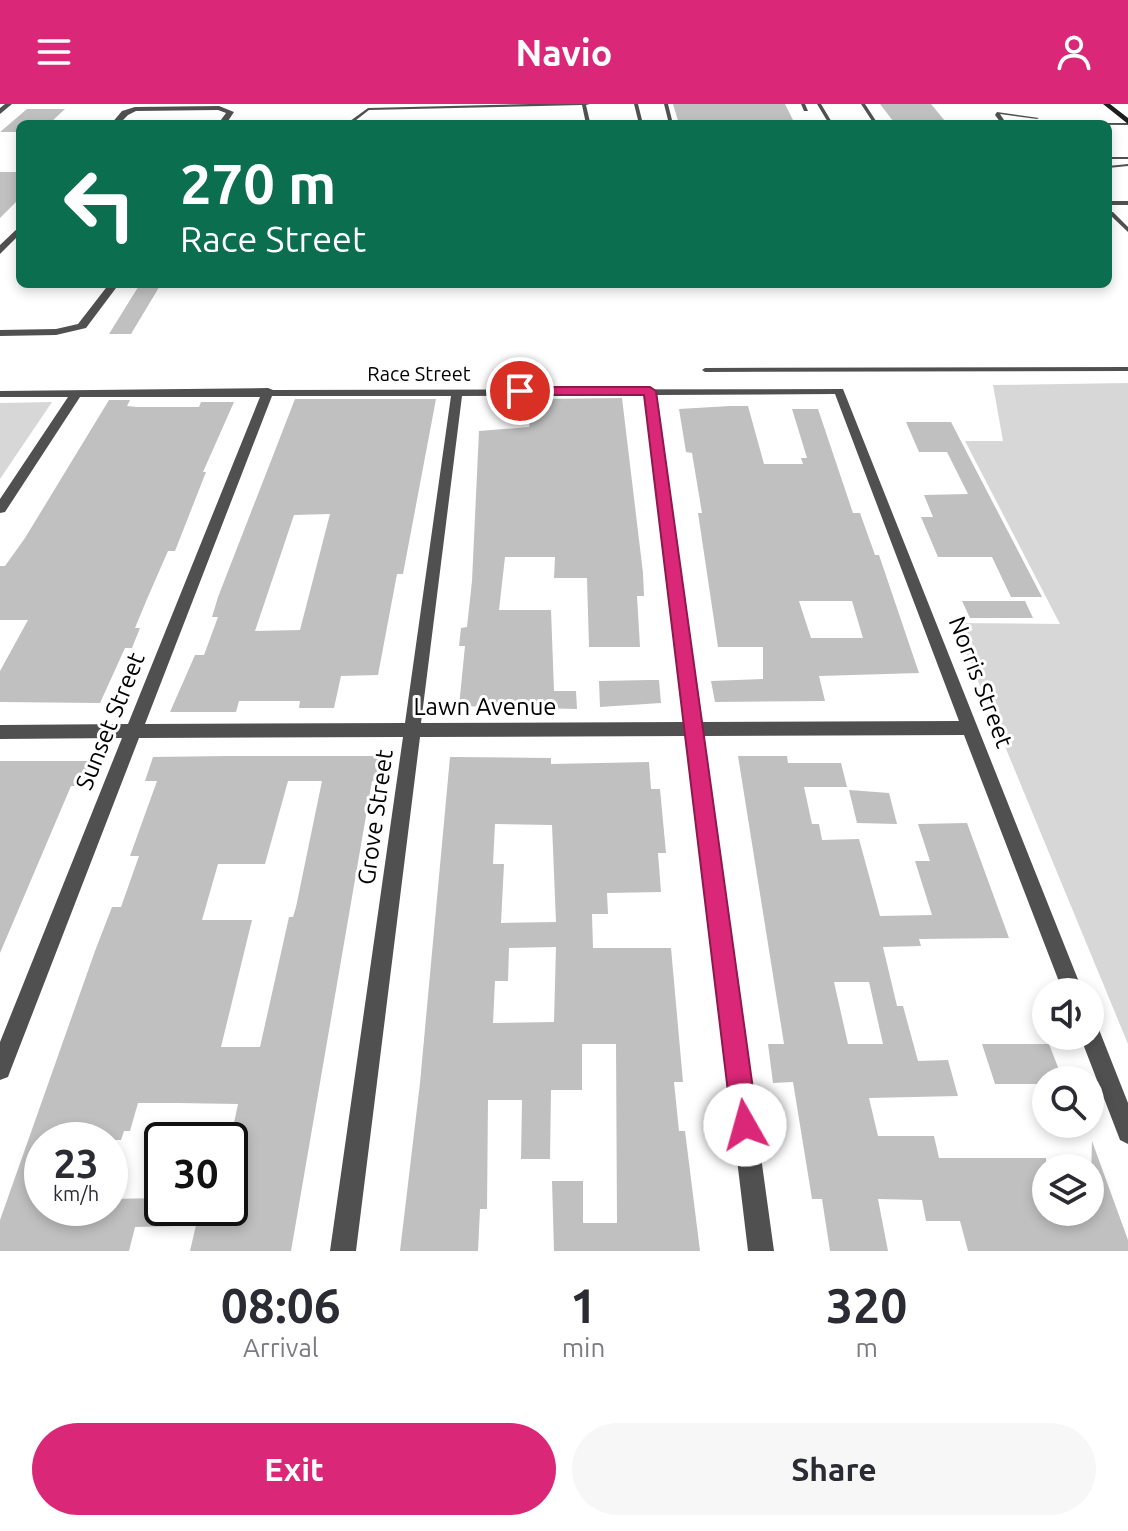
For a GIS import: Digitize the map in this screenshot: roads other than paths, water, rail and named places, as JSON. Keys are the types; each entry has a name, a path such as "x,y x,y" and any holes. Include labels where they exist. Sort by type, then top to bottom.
{"street":[{"path":"0,112 9,104"},
{"path":"1106,104 1128,123"},
{"path":"119,120 135,109 219,108 230,112 225,120"},
{"path":"0,251 16,233"},
{"path":"0,333 56,332 82,326 111,288"},
{"name":"Sunset Street","path":"0,1069 268,391"},
{"name":"Grove Street","path":"343,1251 457,391"},
{"path":"650,391 761,1251"},
{"name":"Race Street","path":"0,394 839,391"},
{"name":"Norris Street","path":"839,391 1068,978"},
{"path":"0,509 76,394"},
{"name":"Lawn Avenue","path":"0,732 970,728"},
{"path":"1096,1050 1128,1132"}],"lane":[{"path":"353,120 368,109 586,105"},
{"path":"1001,120 997,115 999,113 1034,118 1084,118"},
{"path":"1112,216 1128,230"},
{"path":"705,370 1128,369"}]}
